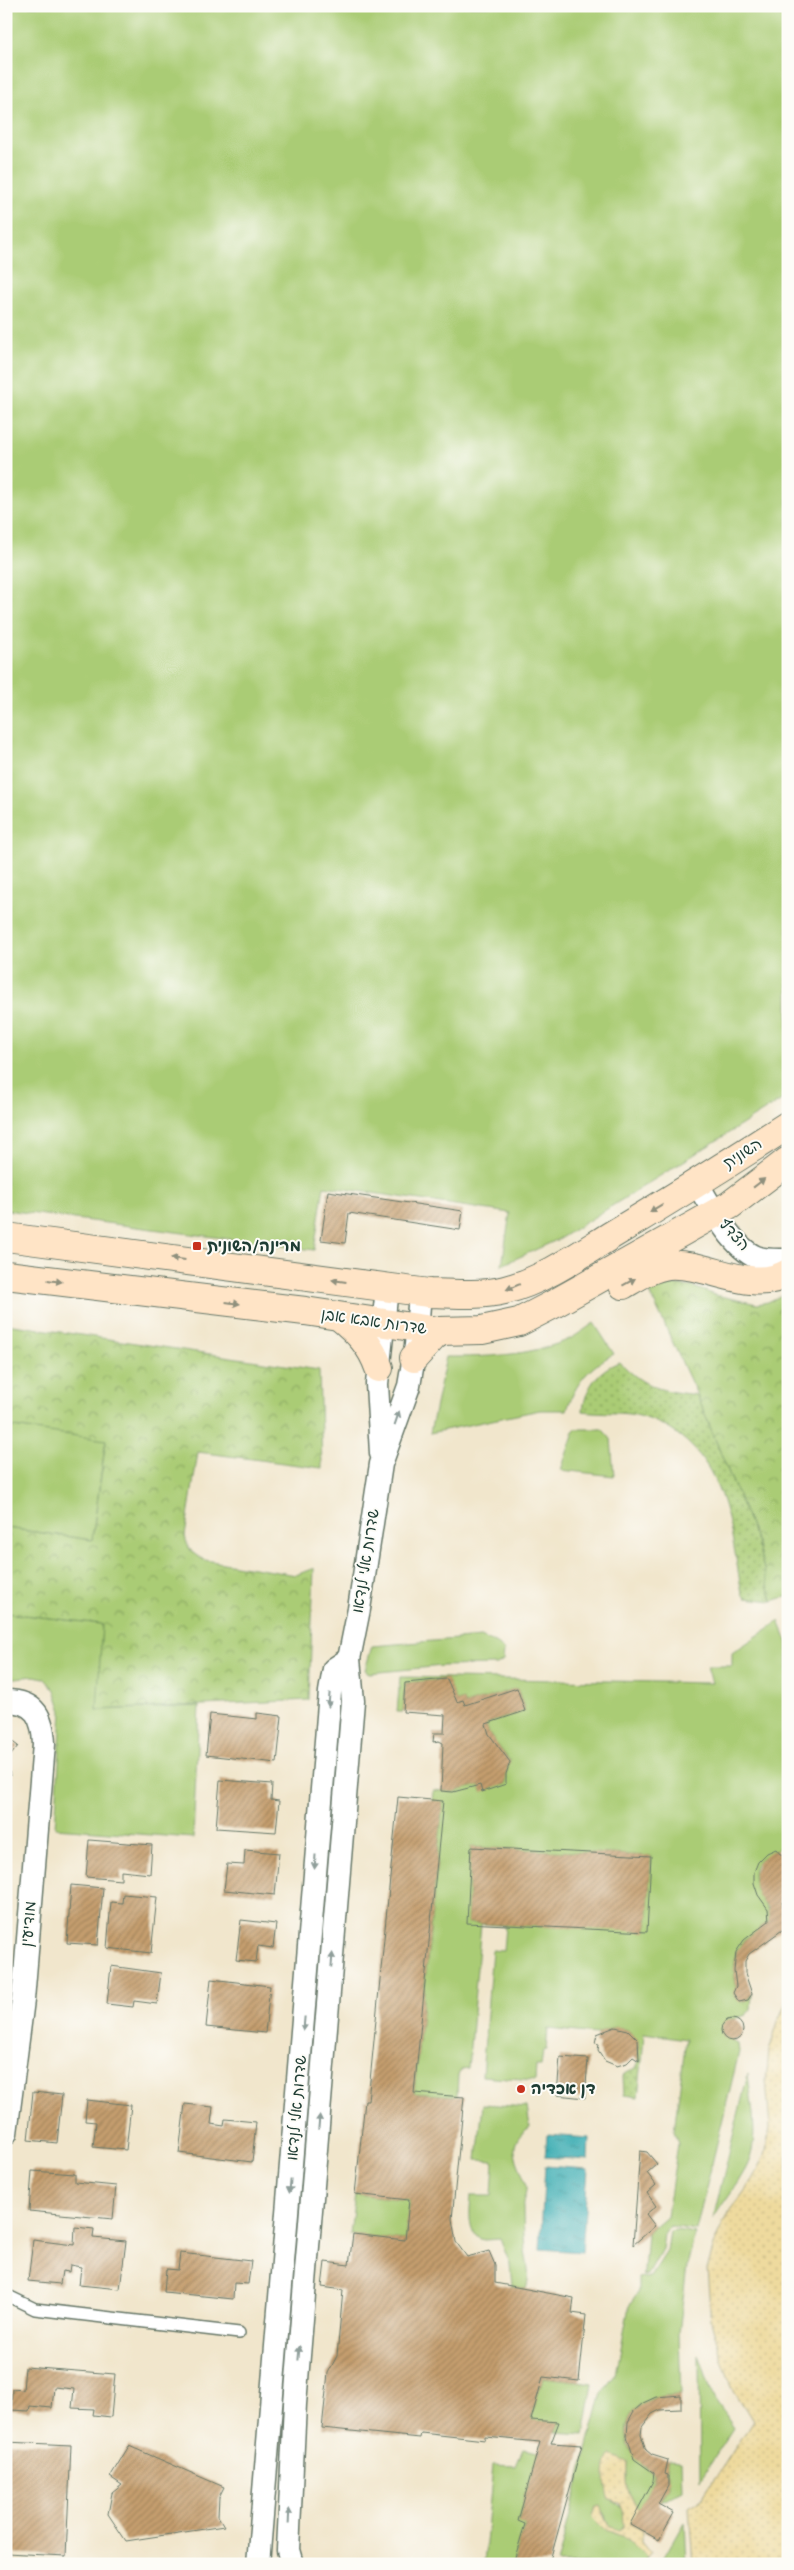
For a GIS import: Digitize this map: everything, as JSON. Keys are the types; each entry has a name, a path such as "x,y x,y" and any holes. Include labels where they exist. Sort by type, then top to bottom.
{"street":[{"name":"השונית","path":"697,1183 788,1125"},
{"name":"השונית","path":"715,1212 730,1205 788,1161"},
{"name":"הצדף","path":"697,1183 715,1212 746,1251 757,1257 788,1260"},
{"path":"6,1237 387,1288 420,1292 470,1294 505,1290 536,1278 579,1255 697,1183"},
{"name":"שדרות אבא אבן","path":"6,1275 340,1317 384,1325 430,1329 482,1330 519,1322 715,1212"},
{"path":"519,1322 569,1312 591,1303 653,1268 668,1265 712,1270 742,1280 762,1281 778,1278 788,1273"},
{"name":"שדרות אלי לנדאו","path":"381,1464 377,1384 387,1288"},
{"path":"414,1358 434,1336 430,1329 420,1292"},
{"path":"340,1317 361,1334 374,1354 379,1368"},
{"name":"שדרות אלי לנדאו","path":"292,2564 288,2550 295,2404 353,1701 349,1659 359,1609 381,1464 408,1386 414,1358"},
{"name":"שדרות אלי לנדאו","path":"258,2564 330,1692 334,1669 349,1659"},
{"name":"מודיעין","path":"6,1701 16,1702 38,1715 43,1724 44,1744 23,2000 6,2133"}],"lane":[{"path":"6,2295 35,2309 239,2333"}],"green space":[{"path":"6,6 788,6 788,1096 559,1239 502,1265 510,1213 324,1186 314,1250 6,1210"},
{"path":"663,1284 694,1287 715,1295 757,1304 768,1302 788,1292 788,1596 772,1601 757,1542 697,1395 649,1291"},
{"path":"594,1323 614,1354 584,1376 570,1400 567,1410 540,1410 430,1433 446,1357 491,1356 536,1350 569,1339"},
{"path":"6,1324 319,1370 322,1468 198,1452 185,1536 191,1551 205,1560 296,1575 314,1568 309,1700 97,1710 102,1624 6,1613 6,1528 92,1540 106,1440 6,1426"},
{"path":"620,1362 638,1378 655,1387 697,1395 757,1542 772,1601 746,1598 742,1594 727,1513 707,1466 691,1446 670,1429 643,1417 629,1414 583,1411 584,1403 594,1380 605,1369"},
{"path":"6,1426 106,1439 92,1540 6,1528"},
{"path":"575,1429 602,1429 611,1439 614,1476 561,1470"},
{"path":"6,1613 102,1624 98,1710 199,1706 193,1838 55,1828 62,1711 55,1690 44,1678 34,1676 6,1679"},
{"path":"779,1621 788,1643 788,1840 758,1861 754,1867 755,1886 768,1911 769,1921 744,1940 736,1952 734,1971 736,1986 734,1996 742,2002 748,2000 752,1994 751,2009 746,2015 726,2021 722,2027 723,2036 738,2044 739,2052 696,2230 669,2226 664,2234 662,2249 648,2274 642,2275 644,2272 647,2233 667,2216 678,2144 674,2131 686,2039 644,2033 642,2061 639,2061 638,2041 628,2030 615,2027 597,2034 548,2029 546,2050 543,2050 541,2066 536,2066 535,2080 482,2076 492,1950 503,1951 505,1926 481,1924 468,2068 462,2069 458,2075 457,2096 414,2093 443,1802 432,1800 433,1790 453,1792 480,1785 482,1791 506,1784 506,1774 510,1761 489,1734 486,1724 525,1711 517,1688 465,1705 463,1700 457,1702 446,1679 405,1683 403,1712 397,1712 400,1677 712,1683 707,1666 732,1666 732,1653","holes":["471,1847 651,1856 647,1931 467,1923"]},
{"path":"481,1637 499,1645 504,1651 503,1661 497,1665 442,1666 369,1673 365,1670 372,1646"},
{"path":"639,2061 642,2061 638,2097 624,2095 623,2075 636,2068"},
{"path":"748,2074 754,2123 753,2147 745,2170 713,2219"},
{"path":"483,2104 527,2107 530,2127 516,2142 515,2150 526,2189 523,2205 525,2251 528,2265 526,2289 512,2286 510,2264 500,2239 484,2240 478,2238 474,2234 470,2221 471,2196 492,2196 494,2161 477,2160"},
{"path":"355,2194 409,2200 405,2240 350,2234"},
{"path":"670,2231 695,2233 687,2266 679,2333 681,2395 662,2396 643,2403 634,2411 629,2420 627,2430 631,2450 645,2467 654,2473 653,2481 639,2509 634,2504 629,2493 627,2462 608,2498 620,2506 624,2512 624,2526 619,2530 610,2527 605,2512 597,2507 593,2517 606,2530 629,2539 647,2557 643,2564 557,2564 602,2392 616,2374 629,2306 638,2293 638,2278 651,2276 667,2251"},
{"path":"699,2354 714,2399 734,2428 700,2480"},
{"path":"543,2377 593,2383 584,2435 555,2433 559,2423 531,2420"},
{"path":"523,2449 538,2452 518,2520 525,2524 513,2564 484,2564 493,2465 516,2466"},
{"path":"668,2460 681,2461 682,2490 660,2501 668,2486 668,2475 665,2474"},
{"path":"684,2522 686,2564 660,2564"}],"sand":[{"path":"788,1999 788,2564 693,2564 689,2507 702,2498 753,2421 732,2387 723,2363 711,2321 707,2269 716,2239 726,2217 754,2178 765,2155 770,2128 766,2081 769,2051 779,2018"},
{"path":"611,2455 627,2462 629,2493 634,2504 639,2509 630,2524 642,2531 642,2541 651,2552 647,2557 629,2539 606,2530 593,2517 597,2507 601,2506 610,2527 619,2530 624,2526 623,2511 620,2503 608,2498 607,2493 605,2471"}],"water":[{"path":"547,2135 589,2138 588,2160 545,2157"},
{"path":"545,2166 588,2169 582,2252 540,2249"}],"building":[{"path":"328,1191 463,1211 460,1230 349,1213 345,1243 321,1240"},
{"path":"447,1679 457,1702 463,1700 465,1705 517,1688 525,1711 486,1724 489,1734 510,1762 506,1774 506,1784 482,1792 480,1785 453,1792 441,1791 443,1743 439,1741 433,1742 434,1733 444,1733 445,1715 403,1712 405,1683"},
{"path":"257,1713 282,1716 277,1763 206,1755 210,1714 257,1719"},
{"path":"6,1737 18,1746 8,1759 10,1776 6,1778"},
{"path":"220,1780 272,1784 271,1800 279,1801 276,1832 216,1828"},
{"path":"398,1797 443,1801 414,2093 464,2097 452,2219 456,2242 467,2257 489,2251 495,2265 495,2283 574,2298 572,2313 586,2315 579,2381 543,2377 531,2420 559,2422 551,2443 582,2445 549,2564 513,2564 525,2524 518,2521 540,2442 485,2437 485,2440 421,2433 420,2438 322,2428 328,2373 337,2356 343,2290 322,2287 325,2262 349,2265 353,2234 405,2240 409,2200 355,2194 365,2101 368,2101"},
{"path":"89,1840 152,1845 150,1874 121,1871 121,1880 86,1877"},
{"path":"471,1847 651,1856 647,1932 467,1923"},
{"path":"776,1849 780,1854 788,1855 788,1902 782,1902 786,1917 785,1928 749,1954 745,1961 745,1973 752,1994 748,2000 739,2002 733,1993 736,1986 734,1971 736,1952 744,1940 769,1921 768,1909 758,1895 754,1883 754,1872 758,1862 767,1853"},
{"path":"245,1850 279,1853 275,1895 224,1890 227,1864 244,1865"},
{"path":"71,1885 103,1888 98,1945 67,1943"},
{"path":"123,1894 157,1897 151,1953 107,1948 111,1902 122,1903"},
{"path":"241,1920 276,1924 273,1948 258,1946 256,1962 236,1960"},
{"path":"111,1966 161,1973 157,2004 134,2001 133,2007 107,2004"},
{"path":"211,1979 270,1986 265,2033 206,2027"},
{"path":"732,2019 742,2026 743,2030 736,2040 732,2041 722,2034 721,2030 728,2020"},
{"path":"615,2027 628,2030 638,2040 639,2061 633,2057 627,2063 617,2066 605,2061 598,2050 599,2044 595,2043 597,2034"},
{"path":"560,2057 588,2059 585,2098 557,2095"},
{"path":"33,2092 62,2095 57,2143 28,2140"},
{"path":"87,2100 131,2105 126,2150 93,2147 96,2122 85,2121"},
{"path":"185,2104 213,2107 211,2124 224,2126 225,2119 256,2122 252,2162 179,2153"},
{"path":"640,2151 647,2152 657,2164 647,2173 656,2185 647,2193 656,2206 646,2214 655,2226 633,2245"},
{"path":"32,2171 75,2174 75,2182 116,2186 113,2219 29,2211"},
{"path":"75,2227 94,2229 93,2238 126,2241 120,2289 79,2285 81,2267 70,2265 69,2272 62,2271 60,2284 28,2281 33,2240 74,2245"},
{"path":"180,2253 251,2261 248,2284 234,2283 233,2299 164,2292 166,2269 178,2270"},
{"path":"25,2367 115,2374 111,2417 93,2415 94,2409 72,2408 74,2389 54,2387 52,2408 30,2406 29,2411 11,2410 12,2389 23,2390"},
{"path":"681,2395 681,2409 660,2410 652,2414 642,2427 641,2435 646,2450 652,2455 668,2460 665,2474 668,2475 668,2486 658,2504 674,2513 659,2540 630,2524 653,2481 654,2473 634,2459 627,2436 628,2422 634,2411 643,2403 656,2397"},
{"path":"6,2442 71,2445 66,2556 6,2553"},
{"path":"129,2446 224,2487 219,2497 218,2516 224,2526 126,2541 108,2514 112,2493 122,2485 110,2477"}],"place":[{"name":"מרינה/השונית","path":"197,1246"},
{"name":"דן אכדיה","path":"521,2089"}]}
